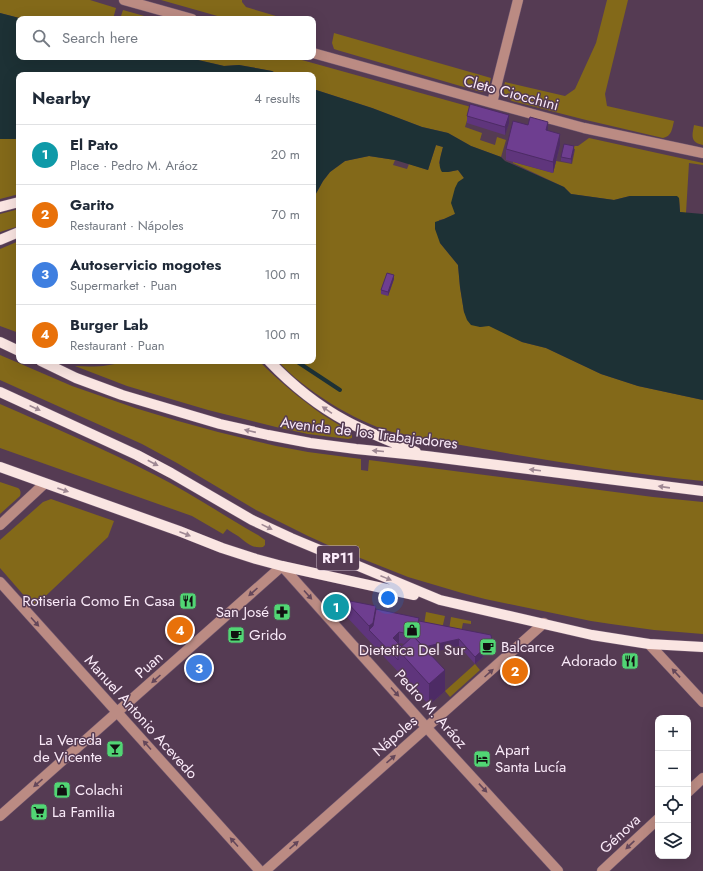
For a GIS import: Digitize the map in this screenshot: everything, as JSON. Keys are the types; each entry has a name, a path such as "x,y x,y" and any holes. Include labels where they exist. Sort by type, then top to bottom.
{"main road":[{"path":"0,207 16,203"},
{"path":"0,240 16,233"},
{"path":"0,342 16,349"},
{"name":"Avenida de los Trabajadores","path":"47,364 76,378 122,395 220,424 268,435 310,443 356,449 426,456 703,491"},
{"path":"271,364 297,388 328,411 362,429 426,456"},
{"name":"RP11","path":"0,392 137,455 247,516 291,538 440,600 592,635 649,644 703,648"},
{"path":"0,467 234,552 282,566 440,600"}],"street":[{"path":"124,0 181,16"},
{"path":"492,103 518,0"},
{"name":"Cleto Ciocchini","path":"316,54 584,128 703,153"},
{"path":"0,524 44,484"},
{"name":"Puan","path":"0,816 118,713 282,566"},
{"name":"Pedro M. Aráoz","path":"282,566 558,871"},
{"name":"Manuel Antonio Acevedo","path":"0,582 260,871"},
{"name":"Nápoles","path":"265,871 544,623"},
{"path":"649,644 703,702"},
{"path":"691,789 703,778"},
{"name":"Génova","path":"602,871 655,822"}],"shaded area":[{"path":"0,0 90,0 116,8 114,16 16,17 0,13"},
{"path":"161,0 242,0 246,7 276,16 217,16"},
{"path":"607,0 628,0 605,94 607,106 674,121 671,132 666,137 663,138 586,120 512,101 505,95 505,82 565,96 575,89 596,43"},
{"path":"123,10 144,16 121,16"},
{"path":"0,13 16,17 16,60 198,60 224,66 239,65 274,72 16,72 16,139 0,139"},
{"path":"334,33 491,78 489,86 486,91 481,92 334,49 332,43"},
{"path":"198,60 302,60 471,107 465,127 482,133 480,140 495,145 497,137 506,140 501,157 471,146 448,133 422,127 372,108 316,90 316,72 274,72 239,65 224,66"},
{"path":"316,90 372,108 422,127 448,133 471,146 501,157 505,161 564,187 571,194 614,200 630,196 677,196 679,198 680,212 703,214 703,400 638,386 601,374 546,348 522,342 489,326 480,327 471,325 464,312 458,265 440,243 435,229 435,222 455,214 451,203 458,182 464,178 458,170 442,172 440,157 443,147 436,145 428,170 395,160 369,156 345,161 330,172 316,194"},
{"path":"694,125 703,127 703,145 696,142 693,138"},
{"path":"589,138 703,163 703,165 689,163 686,213 680,212 679,198 630,196 614,200 571,194 564,187 513,163 553,173 556,161 572,164 575,149 565,146 578,146"},
{"path":"0,139 15,139 16,195 0,199"},
{"path":"436,145 443,147 439,163 448,172 458,170 464,178 459,182 455,214 439,220 440,243 458,265 464,312 480,327 489,325 522,342 546,348 601,374 638,386 703,400 703,481 625,472 547,460 392,432 362,420 330,403 301,383 281,364 316,364 316,194 323,181 330,172 345,161 369,156 395,160 393,165 407,169 409,164 428,170"},
{"path":"16,210 16,227 0,232 0,214"},
{"path":"16,242 16,332 0,326 0,249"},
{"path":"0,355 16,362 16,364 21,364 72,386 178,421 276,446 361,459 361,470 368,471 369,460 653,497 703,502 703,634 654,630 591,621 485,599 408,577 308,536 256,510 142,444 0,380"},
{"path":"113,364 262,364 282,383 306,402 323,415 352,433 352,438 348,439 308,434 208,410 127,386 75,366 100,366"},
{"path":"0,404 98,447 168,482 258,535 265,540 265,545 263,547 252,546 227,529 223,534 192,516 0,448"},
{"path":"0,482 18,488 21,493 20,496 0,514"},
{"path":"51,499 114,521 108,537 34,607 0,568 0,540 43,502"},
{"path":"426,612 445,616 442,629 424,625"},
{"path":"451,617 471,621 471,624 463,623 461,632 449,630"},
{"path":"475,664 480,670 450,697 445,691"}],"building":[{"path":"470,104 509,115 505,127 467,116"},
{"path":"530,117 548,122 546,130 560,134 553,162 506,149 513,121 528,125"},
{"path":"564,144 574,146 571,159 561,157"},
{"path":"387,273 394,275 388,292 381,290"},
{"path":"345,600 376,606 373,623 369,626"},
{"path":"376,609 419,618 415,635 399,632 393,638 402,647 398,650 398,660 369,630 373,626"},
{"path":"419,621 491,635 492,641 475,657 459,639 424,647 415,638"},
{"path":"413,636 445,670 429,684 398,650"}],"waterway":[{"path":"301,364 340,390"}],"place":[{"name":"Rotiseria Como En Casa","path":"188,601"},
{"name":"El Pato","path":"336,607"},
{"name":"San José","path":"282,612"},
{"name":"Burger Lab","path":"180,630"},
{"name":"Dietetica Del Sur","path":"412,630"},
{"name":"Grido","path":"236,635"},
{"name":"Balcarce","path":"488,647"},
{"name":"Adorado","path":"630,661"},
{"name":"Autoservicio mogotes","path":"199,668"},
{"name":"Garito","path":"515,671"},
{"name":"La Vereda de Vicente","path":"115,749"},
{"name":"Apart Santa Lucía","path":"482,759"},
{"name":"Colachi","path":"62,790"},
{"name":"La Familia","path":"39,812"}]}
